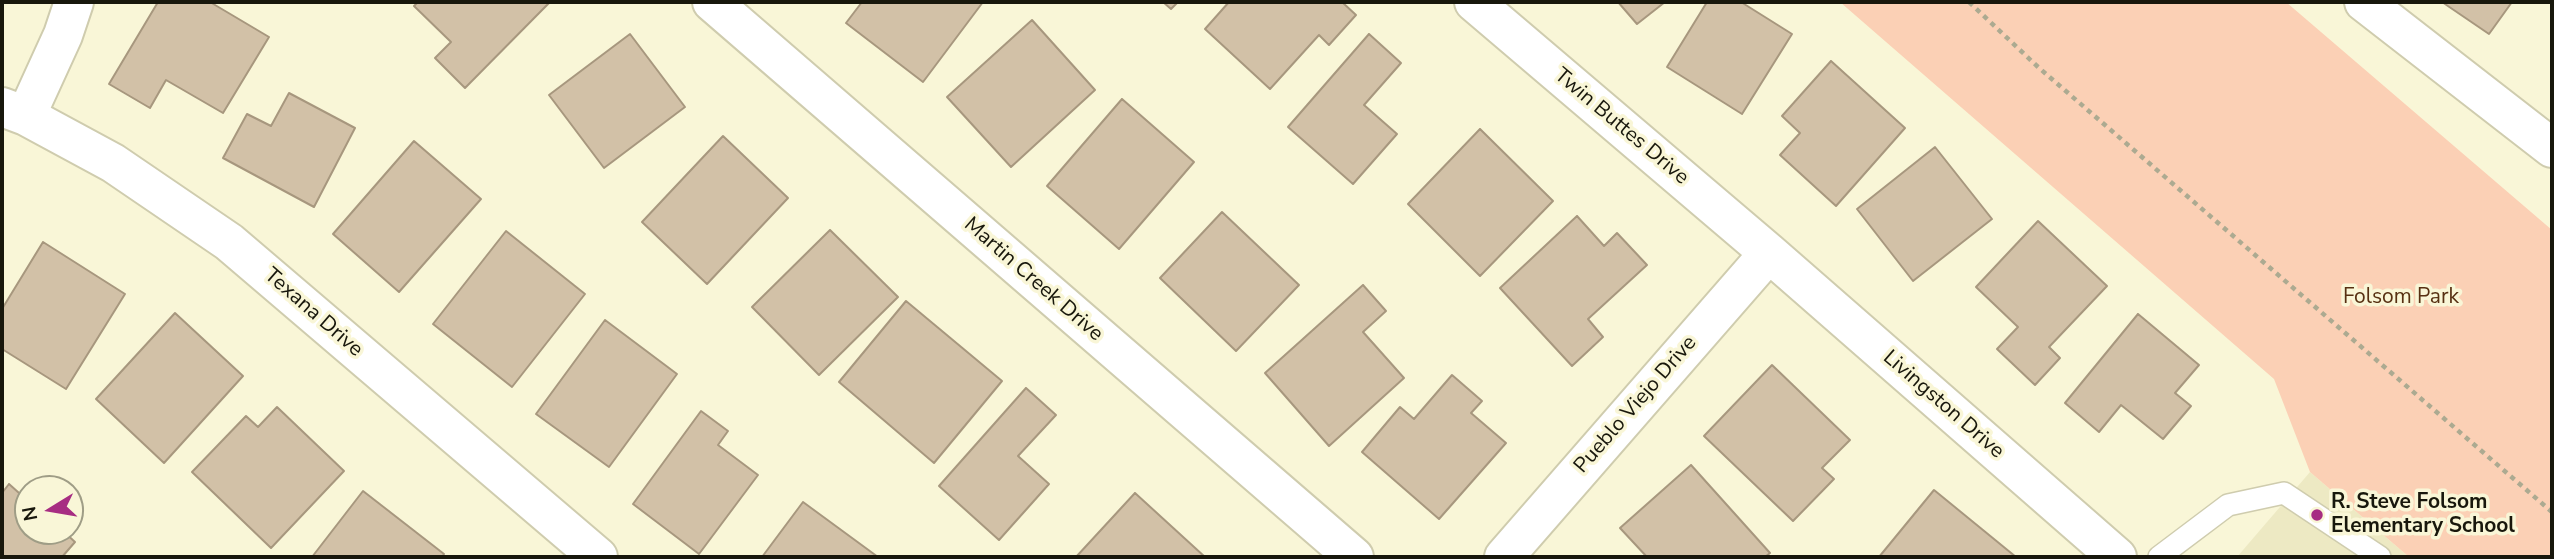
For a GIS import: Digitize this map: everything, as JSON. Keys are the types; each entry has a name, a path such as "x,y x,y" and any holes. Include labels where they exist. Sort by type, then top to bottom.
{"street":[{"path":"14,112 63,35 74,2"},
{"name":"Martin Creek Drive","path":"712,2 1354,557"},
{"name":"Twin Buttes Drive","path":"1474,2 1769,253"},
{"path":"2364,2 2552,148"},
{"name":"Texana Drive","path":"14,112 113,163 229,242 598,557"},
{"name":"Pueblo Viejo Drive","path":"1504,557 1769,253"},
{"name":"Livingston Drive","path":"1769,253 2118,557"}],"lane":[{"path":"2159,557 2228,505 2284,493 2380,557"}],"path":[{"path":"1969,2 2038,67 2552,512"}],"shaded area":[{"name":"R. Steve Folsom Elementary School","path":"2310,472 2409,557 2237,557"}],"green space":[{"name":"Folsom Park","path":"1840,2 2286,2 2552,230 2552,557 2409,557 2310,472 2274,379"}],"building":[{"path":"158,2 210,2 269,37 223,113 166,80 150,108 109,84"},
{"path":"418,2 550,2 465,88 435,58 451,42 414,6"},
{"path":"862,2 983,2 923,82 846,23"},
{"path":"1163,2 1178,2 1171,9"},
{"path":"1229,2 1342,2 1356,15 1329,45 1319,35 1270,89 1205,29"},
{"path":"1618,2 1665,2 1637,24"},
{"path":"1707,2 1741,2 1792,34 1742,114 1667,67"},
{"path":"2442,2 2512,2 2489,34"},
{"path":"1032,20 1095,90 1011,167 947,97"},
{"path":"630,34 685,107 604,168 549,95"},
{"path":"1369,34 1401,63 1364,105 1397,134 1353,184 1288,127"},
{"path":"1831,61 1905,128 1836,206 1780,155 1800,133 1782,116"},
{"path":"289,93 355,128 314,207 223,158 247,114 271,126"},
{"path":"1122,99 1194,162 1119,249 1047,186"},
{"path":"1480,129 1553,201 1480,276 1408,204"},
{"path":"723,136 788,198 707,284 642,222"},
{"path":"414,141 481,199 399,292 333,234"},
{"path":"1935,147 1992,219 1913,281 1857,209"},
{"path":"1222,212 1299,285 1236,351 1160,278"},
{"path":"1577,216 1604,246 1617,233 1647,265 1588,319 1603,337 1572,366 1500,288"},
{"path":"2038,221 2107,286 2049,347 2060,358 2035,385 1997,349 2018,327 1976,287"},
{"path":"830,230 898,297 819,375 752,307"},
{"path":"506,231 585,294 512,387 433,324"},
{"path":"43,242 125,294 66,389 2,349 2,309"},
{"path":"1363,285 1386,311 1363,332 1404,378 1329,446 1265,373"},
{"path":"906,301 1002,381 934,463 839,382"},
{"path":"175,313 243,376 164,463 96,399"},
{"path":"2138,314 2199,365 2175,393 2191,406 2163,439 2121,405 2099,432 2065,403"},
{"path":"605,320 677,374 609,467 536,414"},
{"path":"1772,365 1850,440 1822,468 1834,479 1793,521 1704,436"},
{"path":"1452,375 1482,401 1471,413 1506,443 1439,519 1362,452 1400,407 1414,419"},
{"path":"1026,388 1056,415 1018,456 1049,484 999,540 939,486"},
{"path":"277,407 344,471 271,548 192,472 246,416 258,427"},
{"path":"701,411 728,431 718,445 758,475 699,554 633,504"},
{"path":"1691,465 1770,553 1765,557 1647,557 1620,528"},
{"path":"9,484 14,488 14,545 72,545 62,557 2,557 2,493"},
{"path":"1934,490 2016,557 1879,557"},
{"path":"363,491 444,554 442,557 312,557"},
{"path":"1135,493 1205,557 1076,557"},
{"path":"803,502 878,557 762,557"}],"place":[{"name":"R. Steve Folsom Elementary School","path":"2317,515"}]}
